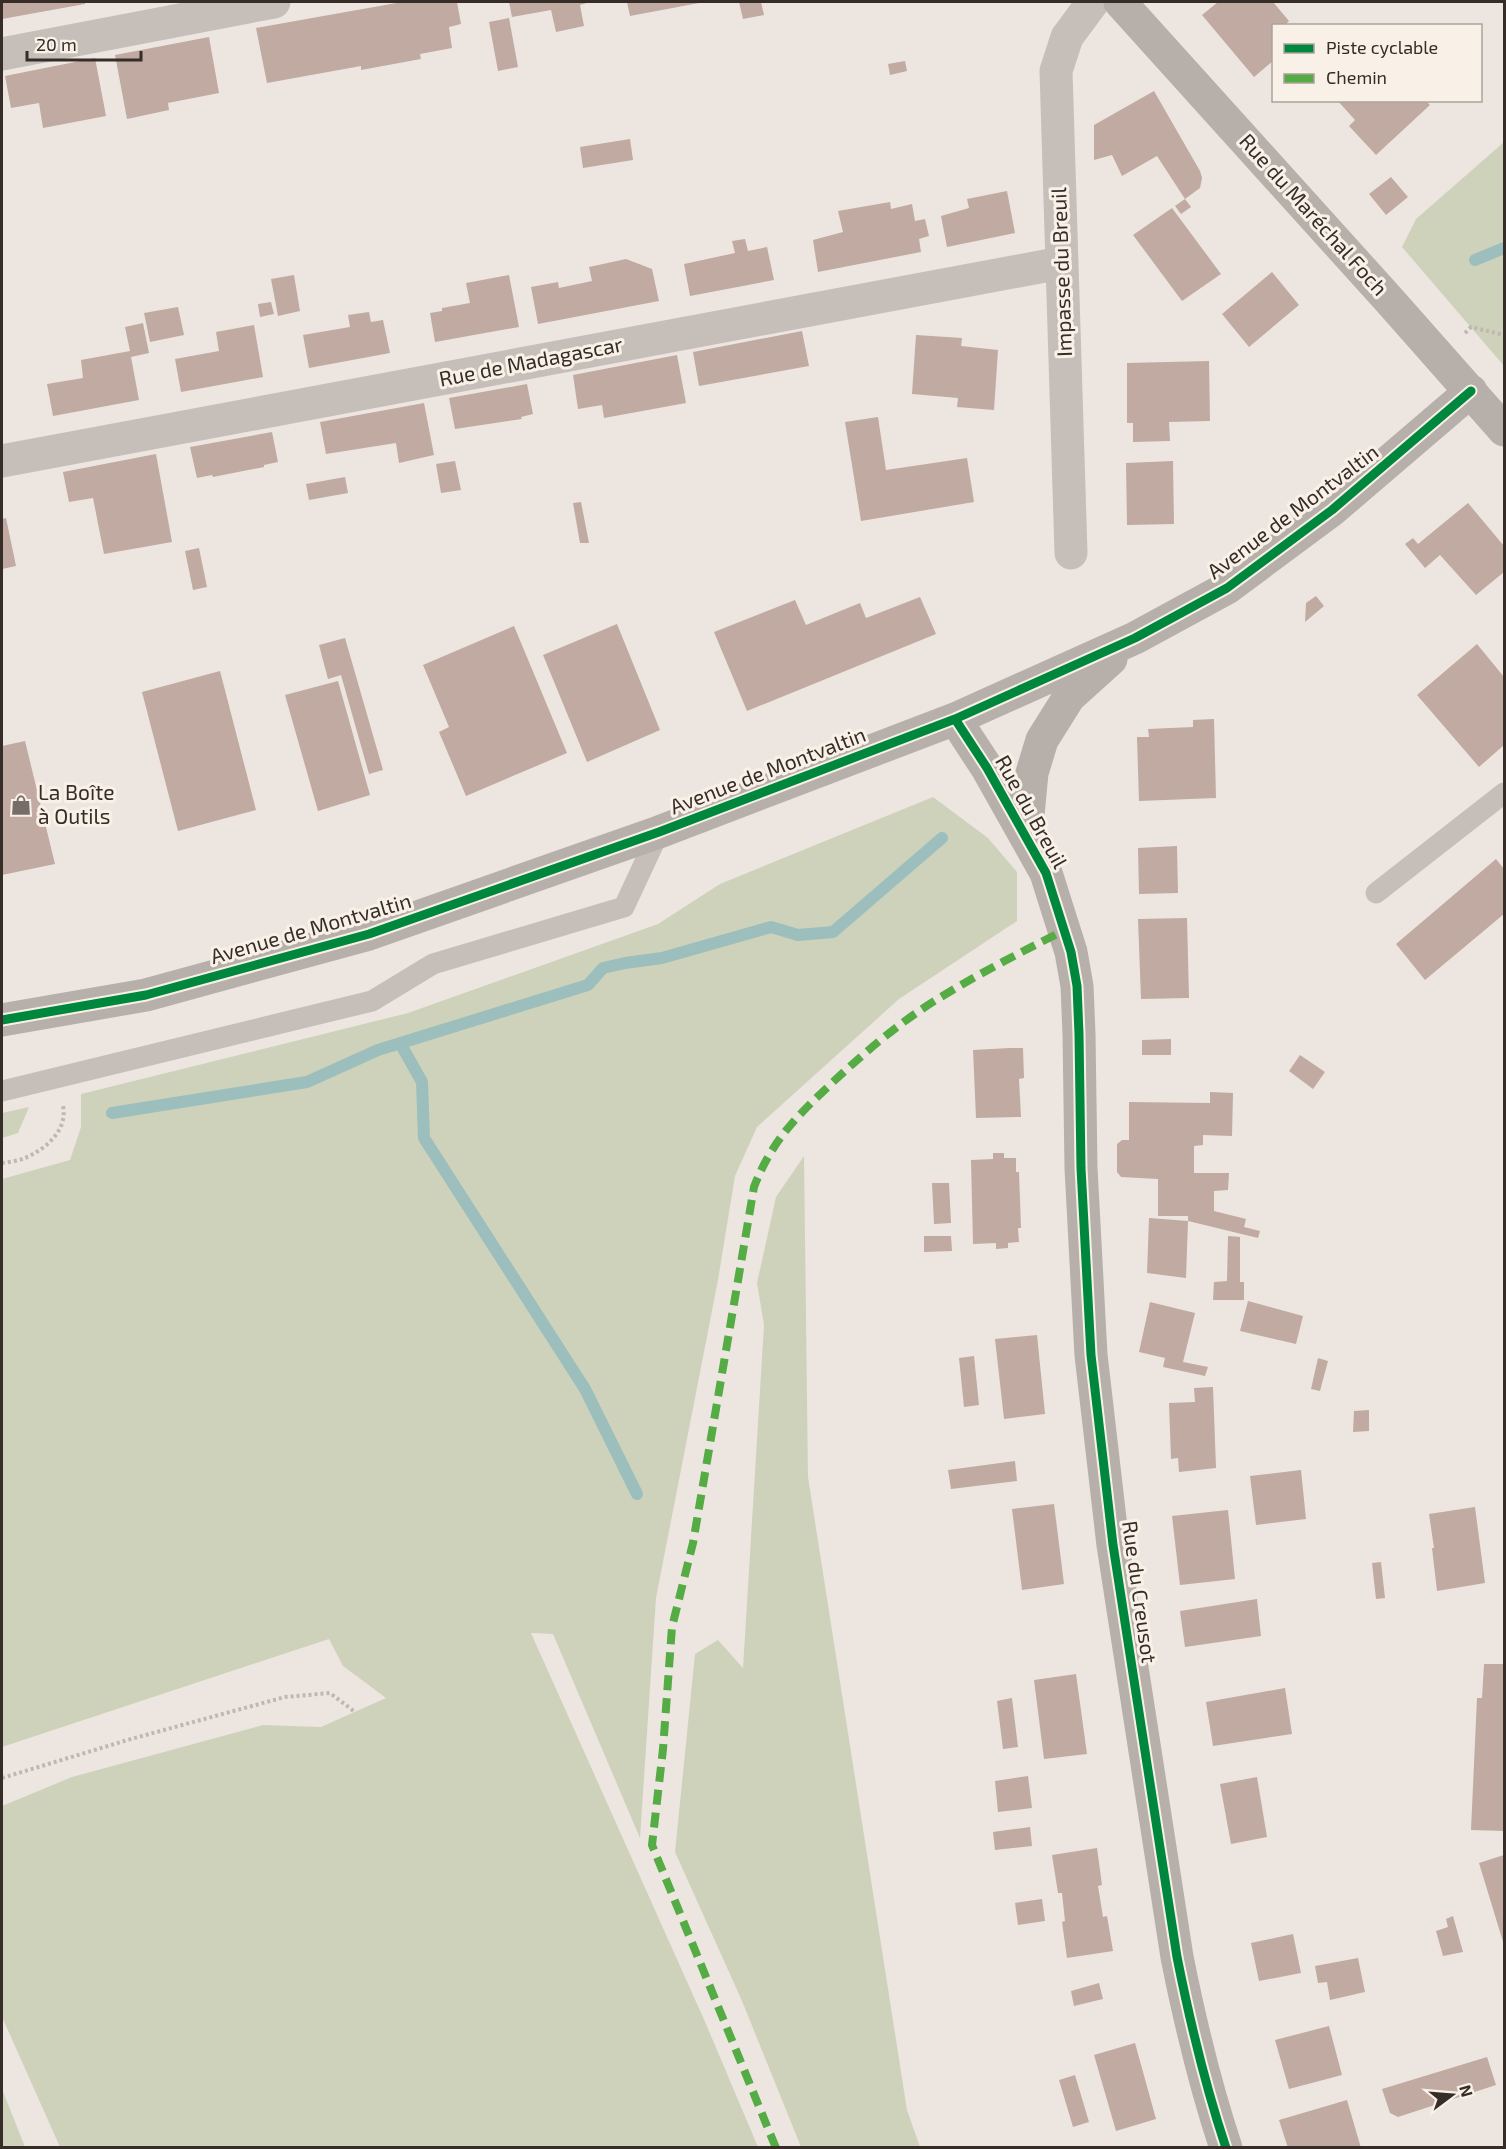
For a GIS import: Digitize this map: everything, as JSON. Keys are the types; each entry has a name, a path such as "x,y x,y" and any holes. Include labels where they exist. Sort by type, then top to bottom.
{"street":[{"path":"2,54 274,2"},
{"name":"Impasse du Breuil","path":"1071,553 1056,71 1067,37 1093,2"},
{"name":"Rue du Maréchal Foch","path":"1120,2 1504,430"},
{"name":"Rue de Madagascar","path":"2,461 1061,263"},
{"name":"Avenue de Montvaltin","path":"2,1020 146,995 369,934 659,832 955,719 1135,638 1237,581 1332,510 1471,391"},
{"path":"1026,836 1032,773 1042,740 1069,697 1135,638"},
{"name":"Rue du Breuil","path":"955,719 987,768 1046,873 1065,930 1077,986 1079,1034"},
{"name":"Rue du Creusot","path":"1079,1034 1081,1168 1091,1355 1113,1545 1177,1957 1189,2018 1226,2148"}],"lane":[{"path":"1376,893 1504,793"},
{"path":"2,1090 372,1002 433,964 624,907 659,832"}],"path":[{"path":"2,1778 131,1739 285,1697 330,1693 355,1712"}],"green space":[{"path":"1504,142 1504,366 1402,247 1416,219"},
{"path":"933,797 988,838 1017,872 1017,921 899,999 757,1127 735,1176 718,1280 656,1598 640,1838 553,1634 531,1633 706,2024 758,2147 60,2147 2,2017 2,1806 72,1777 263,1725 321,1727 386,1698 343,1666 329,1639 2,1747 2,1179 70,1160 81,1127 81,1094 408,1013 658,924 720,884"},
{"path":"29,1107 18,1133 2,1138 2,1113"},
{"path":"804,1156 808,1477 907,2110 920,2147 801,2147 742,2001 675,1852 695,1654 718,1640 743,1668 764,1325 757,1283 776,1197"},
{"path":"2,2089 25,2147 2,2147"}],"building":[{"path":"2,2 85,2 85,4 2,19"},
{"path":"402,2 457,2 461,24 449,27 452,48 420,54 421,59 361,70 361,66 267,83 256,28"},
{"path":"509,2 590,2 580,5 584,26 556,32 551,10 512,17"},
{"path":"627,2 699,2 699,3 630,16"},
{"path":"739,2 761,2 764,15 743,19"},
{"path":"1218,2 1273,2 1289,21 1286,24 1272,24 1272,62 1254,77 1202,15"},
{"path":"509,18 518,67 498,71 489,22"},
{"path":"209,37 219,93 168,103 169,110 127,119 115,55"},
{"path":"95,58 106,116 43,128 39,103 11,108 5,76"},
{"path":"905,61 907,71 890,75 888,64"},
{"path":"1154,91 1200,171 1202,178 1200,188 1185,199 1157,156 1122,176 1112,155 1094,160 1094,125"},
{"path":"1339,102 1427,102 1430,105 1376,155 1349,126 1355,120"},
{"path":"630,139 633,160 583,168 580,147"},
{"path":"1391,177 1408,197 1386,215 1369,194"},
{"path":"1007,191 1015,233 947,247 941,216 969,208 967,199"},
{"path":"1185,199 1191,207 1181,214 1175,206"},
{"path":"890,202 891,209 912,204 915,221 925,219 929,236 919,239 921,252 818,272 813,240 843,232 838,211"},
{"path":"1172,208 1221,274 1182,301 1133,235"},
{"path":"745,239 748,251 767,247 774,280 690,296 684,264 735,253 732,241"},
{"path":"626,259 652,269 659,301 538,324 531,287 558,282 559,288 592,281 589,267"},
{"path":"1272,272 1299,305 1249,347 1222,314"},
{"path":"294,275 300,311 278,316 271,279"},
{"path":"509,275 519,327 435,342 430,313 442,311 442,308 470,303 466,283"},
{"path":"271,302 274,314 260,317 258,304"},
{"path":"178,307 184,335 150,342 144,313"},
{"path":"369,312 371,322 383,320 390,353 309,368 303,335 350,327 348,315"},
{"path":"143,323 149,353 131,357 139,400 53,416 47,384 83,378 81,360 130,351 125,327"},
{"path":"254,325 263,377 181,392 175,359 219,351 216,332"},
{"path":"802,331 809,366 699,386 693,352"},
{"path":"916,335 962,338 961,346 998,350 994,410 957,407 958,398 912,394"},
{"path":"677,355 686,403 604,418 602,405 578,409 573,375"},
{"path":"1209,361 1210,421 1169,422 1170,441 1133,442 1133,423 1127,423 1127,363"},
{"path":"527,384 533,414 521,417 522,419 455,429 449,398"},
{"path":"424,403 434,455 399,463 396,443 326,454 320,422"},
{"path":"878,417 886,470 967,458 974,502 861,521 845,422"},
{"path":"272,432 278,462 264,465 264,467 197,478 190,447"},
{"path":"156,454 172,542 104,554 93,498 69,502 63,472"},
{"path":"455,461 461,490 441,493 436,464"},
{"path":"1173,461 1174,524 1127,525 1126,463"},
{"path":"345,477 348,493 309,500 306,484"},
{"path":"581,502 589,543 580,543 573,503"},
{"path":"1468,503 1504,546 1504,572 1476,595 1440,555 1425,568 1405,544 1413,538 1418,544"},
{"path":"6,518 16,566 2,569 2,519"},
{"path":"199,548 207,587 193,590 185,551"},
{"path":"1316,596 1324,606 1305,622 1306,603"},
{"path":"920,597 936,634 747,711 714,632 795,600 806,625 860,603 866,618"},
{"path":"617,624 660,730 587,762 543,655"},
{"path":"514,626 567,753 466,796 439,732 449,727 423,665"},
{"path":"345,638 383,770 369,774 341,675 328,679 319,645"},
{"path":"1477,644 1504,677 1504,745 1479,767 1417,695"},
{"path":"220,671 256,810 178,831 142,692"},
{"path":"338,681 370,795 318,811 285,695"},
{"path":"1214,719 1216,798 1139,801 1137,737 1149,737 1148,729 1193,727 1193,720"},
{"name":"La Boîte à Outils","path":"25,741 55,864 2,875 2,746"},
{"path":"1177,846 1178,893 1139,894 1138,848"},
{"path":"1496,859 1504,869 1504,914 1425,980 1396,944"},
{"path":"1187,918 1189,998 1141,999 1138,919"},
{"path":"1171,1039 1171,1055 1142,1055 1142,1040"},
{"path":"1023,1048 1024,1078 1019,1079 1021,1117 976,1118 973,1050"},
{"path":"1300,1055 1325,1072 1313,1089 1289,1071"},
{"path":"1210,1092 1233,1093 1232,1136 1203,1135 1203,1145 1194,1146 1194,1173 1229,1173 1228,1190 1214,1191 1214,1211 1246,1219 1244,1227 1260,1231 1258,1238 1188,1221 1188,1216 1158,1216 1158,1179 1121,1177 1117,1172 1117,1144 1122,1140 1129,1140 1129,1102 1210,1103"},
{"path":"993,1153 1004,1153 1004,1158 1016,1158 1016,1172 1019,1172 1021,1228 1018,1228 1019,1242 1008,1243 1008,1248 996,1249 996,1243 973,1244 971,1160 993,1159"},
{"path":"932,1183 949,1183 951,1223 934,1224"},
{"path":"1149,1218 1188,1221 1186,1278 1147,1273"},
{"path":"924,1236 951,1236 952,1251 924,1252"},
{"path":"1228,1236 1240,1237 1240,1282 1244,1282 1244,1300 1213,1300 1214,1282 1227,1281"},
{"path":"1248,1301 1303,1316 1296,1344 1240,1331"},
{"path":"1150,1302 1195,1313 1183,1362 1208,1367 1205,1376 1163,1367 1165,1358 1139,1352"},
{"path":"1037,1335 1045,1414 1004,1419 995,1339"},
{"path":"974,1356 979,1405 964,1407 959,1358"},
{"path":"1318,1358 1328,1361 1320,1391 1311,1389"},
{"path":"1213,1387 1216,1468 1179,1472 1178,1458 1171,1459 1169,1403 1195,1402 1194,1388"},
{"path":"1369,1410 1369,1431 1353,1432 1354,1411"},
{"path":"1015,1461 1017,1481 951,1489 948,1470"},
{"path":"1301,1470 1306,1519 1256,1525 1250,1476"},
{"path":"1054,1504 1064,1584 1022,1590 1012,1509"},
{"path":"1475,1507 1485,1583 1437,1591 1429,1514"},
{"path":"1228,1510 1235,1579 1180,1585 1172,1516"},
{"path":"1381,1562 1385,1598 1376,1599 1372,1563"},
{"path":"1257,1599 1261,1636 1185,1647 1180,1611"},
{"path":"1484,1664 1504,1664 1504,1831 1471,1830 1477,1698 1482,1698"},
{"path":"1076,1674 1087,1754 1044,1759 1034,1680"},
{"path":"1285,1688 1292,1734 1213,1746 1206,1702"},
{"path":"1012,1698 1018,1747 1003,1749 997,1701"},
{"path":"1028,1776 1032,1808 998,1812 995,1781"},
{"path":"1257,1777 1267,1837 1231,1844 1220,1784"},
{"path":"1030,1827 1032,1846 995,1850 993,1832"},
{"path":"1097,1848 1102,1885 1098,1886 1103,1917 1107,1916 1113,1951 1067,1958 1062,1922 1065,1921 1062,1893 1058,1893 1052,1855"},
{"path":"1504,1855 1504,1945 1479,1863"},
{"path":"1042,1899 1045,1921 1018,1925 1015,1903"},
{"path":"1453,1916 1463,1952 1443,1956 1436,1931 1448,1927 1446,1919"},
{"path":"1293,1934 1301,1973 1259,1981 1251,1943"},
{"path":"1358,1958 1365,1992 1330,2000 1327,1982 1318,1983 1315,1966"},
{"path":"1099,1983 1103,1999 1074,2006 1071,1991"},
{"path":"1329,2026 1342,2075 1289,2089 1275,2040"},
{"path":"1135,2043 1156,2119 1116,2131 1094,2055"},
{"path":"1487,2057 1496,2085 1398,2117 1390,2113 1382,2089"},
{"path":"1075,2075 1089,2122 1073,2127 1059,2080"},
{"path":"1347,2100 1361,2148 1288,2148 1279,2120"}],"waterway":[{"path":"1475,260 1504,248"},
{"path":"112,1113 307,1082 378,1050 588,985 603,968 662,958 771,927 798,935 833,932 942,838"},
{"path":"400,1043 422,1082 424,1138 585,1389 637,1494"}],"marked path":[{"path":"776,2148 652,1845 663,1749 672,1627 693,1543 754,1187 777,1142 797,1118 833,1082 883,1038 952,990 1065,930"}],"cycle path":[{"path":"2,1020 146,995 369,934 659,832 955,719 1135,638 1227,588 1332,510 1471,391"},
{"path":"955,719 987,768 1046,873 1071,952 1077,986 1081,1168 1091,1355 1113,1545 1177,1957 1198,2053 1226,2148"}],"place":[{"name":"La Boîte à Outils","path":"21,805"}]}
